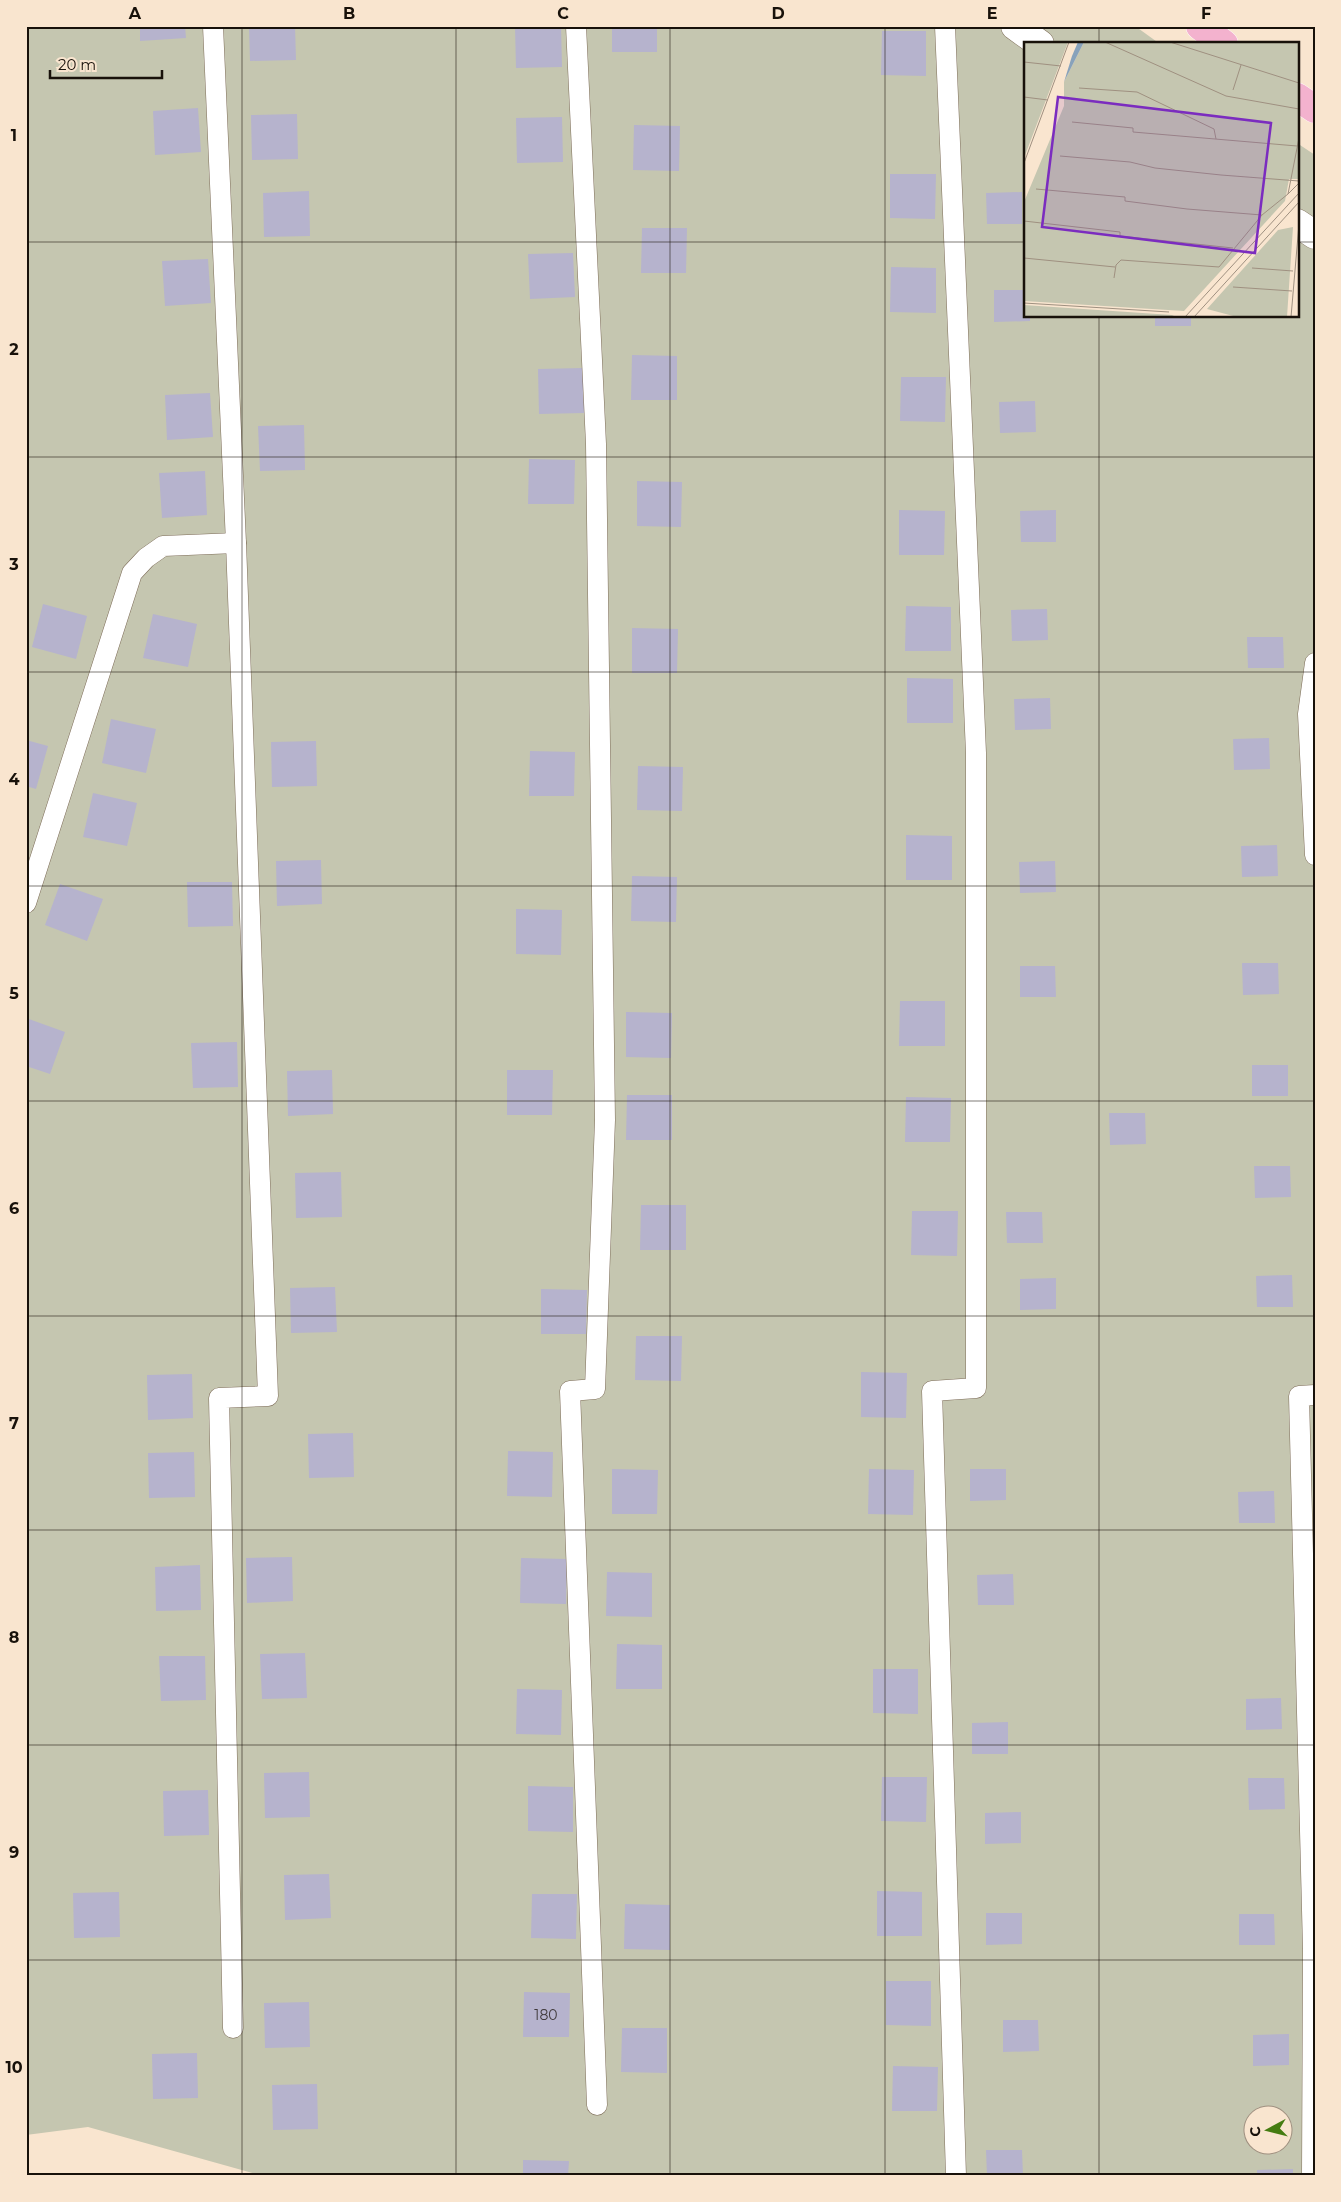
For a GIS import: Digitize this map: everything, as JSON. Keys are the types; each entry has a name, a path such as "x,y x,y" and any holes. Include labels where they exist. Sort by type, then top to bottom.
{"highway":[{"path":"1200,26 1221,42"},
{"path":"1298,98 1315,110"}],"street":[{"path":"1015,26 1037,42"},
{"path":"1298,224 1315,235"}],"lane":[{"path":"213,26 236,543 268,1396 219,1398 233,2028"},
{"path":"576,26 596,444 605,1120 595,1389 570,1391 597,2105"},
{"path":"945,26 976,753 976,1388 932,1391 956,2176"},
{"path":"26,903 132,573 146,558 163,546 236,543"},
{"path":"1315,663 1308,714 1315,855"},
{"path":"1312,2176 1313,1949 1299,1396 1315,1395"}],"green space":[{"path":"26,26 1135,26 1157,42 1024,42 1024,318 1298,318 1298,144 1315,155 1315,2176 263,2176 88,2127 26,2135"}],"building":[{"path":"140,26 185,26 186,38 140,41"},
{"path":"249,26 295,26 296,60 250,61"},
{"path":"515,26 561,26 562,67 516,68"},
{"path":"612,26 657,26 657,52 612,52"},
{"path":"882,31 926,31 926,76 881,75"},
{"path":"198,108 201,152 155,155 153,111"},
{"path":"297,114 298,159 252,160 251,115"},
{"path":"562,117 563,162 517,163 516,118"},
{"path":"634,125 680,126 679,171 633,170"},
{"path":"890,174 936,174 935,219 890,218"},
{"path":"309,191 310,236 264,237 263,193"},
{"path":"1022,192 1022,224 987,224 986,193"},
{"path":"642,228 687,228 686,273 641,273"},
{"path":"573,253 575,297 530,299 528,254"},
{"path":"208,259 211,303 165,306 162,261"},
{"path":"891,267 936,268 936,313 890,312"},
{"path":"994,290 1024,290 1024,318 1030,318 1030,321 994,322"},
{"path":"1155,318 1191,318 1191,326 1155,326"},
{"path":"632,355 677,356 677,400 631,400"},
{"path":"583,368 584,413 539,414 538,369"},
{"path":"901,377 946,377 945,422 900,421"},
{"path":"210,393 213,437 167,440 165,395"},
{"path":"1035,401 1036,432 1000,433 999,402"},
{"path":"304,425 305,470 260,471 258,426"},
{"path":"529,459 575,460 574,504 528,504"},
{"path":"205,471 207,515 162,518 159,473"},
{"path":"637,481 682,482 681,527 637,526"},
{"path":"899,510 945,511 944,555 899,555"},
{"path":"1056,510 1056,542 1021,542 1020,511"},
{"path":"43,604 87,616 76,659 32,647"},
{"path":"906,606 951,607 951,651 905,651"},
{"path":"1047,609 1048,640 1012,641 1011,610"},
{"path":"153,614 197,624 188,667 143,658"},
{"path":"632,628 678,629 677,673 632,673"},
{"path":"1247,637 1283,637 1284,668 1248,668"},
{"path":"907,678 953,679 953,723 907,723"},
{"path":"1050,698 1051,729 1015,730 1014,699"},
{"path":"111,719 156,729 146,773 102,763"},
{"path":"1269,738 1270,769 1234,770 1233,739"},
{"path":"26,740 48,746 36,789 26,786"},
{"path":"316,741 317,786 272,787 271,742"},
{"path":"530,751 575,752 574,796 529,796"},
{"path":"638,766 683,767 682,811 637,810"},
{"path":"93,793 137,803 127,846 83,837"},
{"path":"906,835 952,836 952,880 906,880"},
{"path":"1277,845 1278,876 1242,877 1241,846"},
{"path":"321,860 322,904 277,906 276,861"},
{"path":"1055,861 1056,892 1020,893 1019,862"},
{"path":"632,876 677,877 676,922 631,921"},
{"path":"187,882 232,882 233,926 188,927"},
{"path":"60,884 103,899 87,941 45,925"},
{"path":"516,909 562,910 561,955 516,954"},
{"path":"1242,963 1278,963 1279,994 1243,995"},
{"path":"1020,966 1055,966 1056,997 1020,997"},
{"path":"900,1001 945,1001 945,1046 899,1046"},
{"path":"626,1012 672,1013 671,1058 626,1057"},
{"path":"26,1018 65,1032 50,1074 26,1066"},
{"path":"237,1042 238,1087 193,1088 191,1043"},
{"path":"1252,1065 1288,1065 1288,1096 1252,1096"},
{"path":"332,1070 333,1114 288,1116 287,1071"},
{"path":"507,1070 553,1070 552,1115 507,1115"},
{"path":"627,1095 672,1095 672,1140 626,1140"},
{"path":"906,1097 951,1098 950,1142 905,1142"},
{"path":"1109,1113 1145,1113 1146,1144 1110,1145"},
{"path":"1254,1166 1290,1166 1291,1197 1255,1198"},
{"path":"341,1172 342,1217 296,1218 295,1173"},
{"path":"641,1205 686,1205 686,1250 640,1250"},
{"path":"912,1211 958,1211 957,1256 911,1255"},
{"path":"1006,1212 1042,1212 1043,1243 1007,1243"},
{"path":"1292,1275 1293,1307 1257,1307 1256,1276"},
{"path":"1056,1278 1056,1309 1020,1310 1020,1279"},
{"path":"335,1287 337,1332 291,1333 290,1288"},
{"path":"541,1289 587,1290 586,1334 541,1334"},
{"path":"636,1336 682,1336 681,1381 635,1380"},
{"path":"861,1372 907,1373 906,1418 861,1417"},
{"path":"192,1374 193,1418 148,1420 147,1375"},
{"path":"353,1433 354,1477 309,1478 308,1434"},
{"path":"508,1451 553,1452 552,1497 507,1496"},
{"path":"194,1452 195,1497 149,1498 148,1453"},
{"path":"612,1469 658,1470 657,1514 612,1514"},
{"path":"869,1469 914,1470 913,1515 868,1514"},
{"path":"970,1469 1006,1469 1006,1500 970,1501"},
{"path":"1274,1491 1275,1523 1239,1523 1238,1492"},
{"path":"292,1557 293,1601 247,1603 246,1558"},
{"path":"521,1558 567,1559 566,1604 520,1603"},
{"path":"200,1565 201,1610 156,1611 155,1567"},
{"path":"607,1572 652,1573 652,1617 606,1616"},
{"path":"1013,1574 1014,1605 978,1605 977,1575"},
{"path":"617,1644 662,1645 662,1689 616,1689"},
{"path":"305,1653 307,1698 262,1699 260,1654"},
{"path":"159,1656 205,1656 206,1700 161,1701"},
{"path":"873,1669 918,1669 918,1714 873,1713"},
{"path":"517,1689 562,1690 561,1735 516,1734"},
{"path":"1281,1698 1282,1729 1246,1730 1246,1699"},
{"path":"1008,1722 1008,1754 972,1754 972,1723"},
{"path":"309,1772 310,1817 265,1818 264,1773"},
{"path":"882,1777 927,1777 926,1822 881,1821"},
{"path":"1248,1778 1284,1778 1285,1809 1249,1810"},
{"path":"528,1786 573,1787 573,1832 528,1831"},
{"path":"208,1790 209,1835 164,1836 163,1791"},
{"path":"1021,1812 1021,1843 985,1844 985,1813"},
{"path":"329,1874 331,1918 285,1920 284,1875"},
{"path":"877,1891 922,1892 922,1936 877,1936"},
{"path":"119,1892 120,1937 74,1938 73,1893"},
{"path":"532,1894 577,1894 576,1939 531,1938"},
{"path":"625,1904 670,1905 670,1950 624,1949"},
{"path":"986,1913 1022,1913 1022,1944 986,1945"},
{"path":"1239,1914 1274,1914 1275,1945 1239,1945"},
{"path":"886,1981 931,1981 931,2026 886,2025"},
{"path":"524,1992 570,1993 569,2037 523,2037"},
{"path":"309,2002 310,2047 265,2048 264,2003"},
{"path":"1003,2020 1038,2020 1039,2051 1003,2052"},
{"path":"622,2028 667,2028 667,2073 621,2072"},
{"path":"1289,2034 1289,2065 1253,2066 1253,2035"},
{"path":"197,2053 198,2098 153,2099 152,2054"},
{"path":"893,2066 938,2067 937,2111 892,2111"},
{"path":"317,2084 318,2129 273,2130 272,2085"},
{"path":"986,2150 1022,2150 1023,2176 987,2176"},
{"path":"523,2160 569,2161 568,2176 523,2176"},
{"path":"1293,2169 1293,2176 1257,2176 1257,2170"}]}
